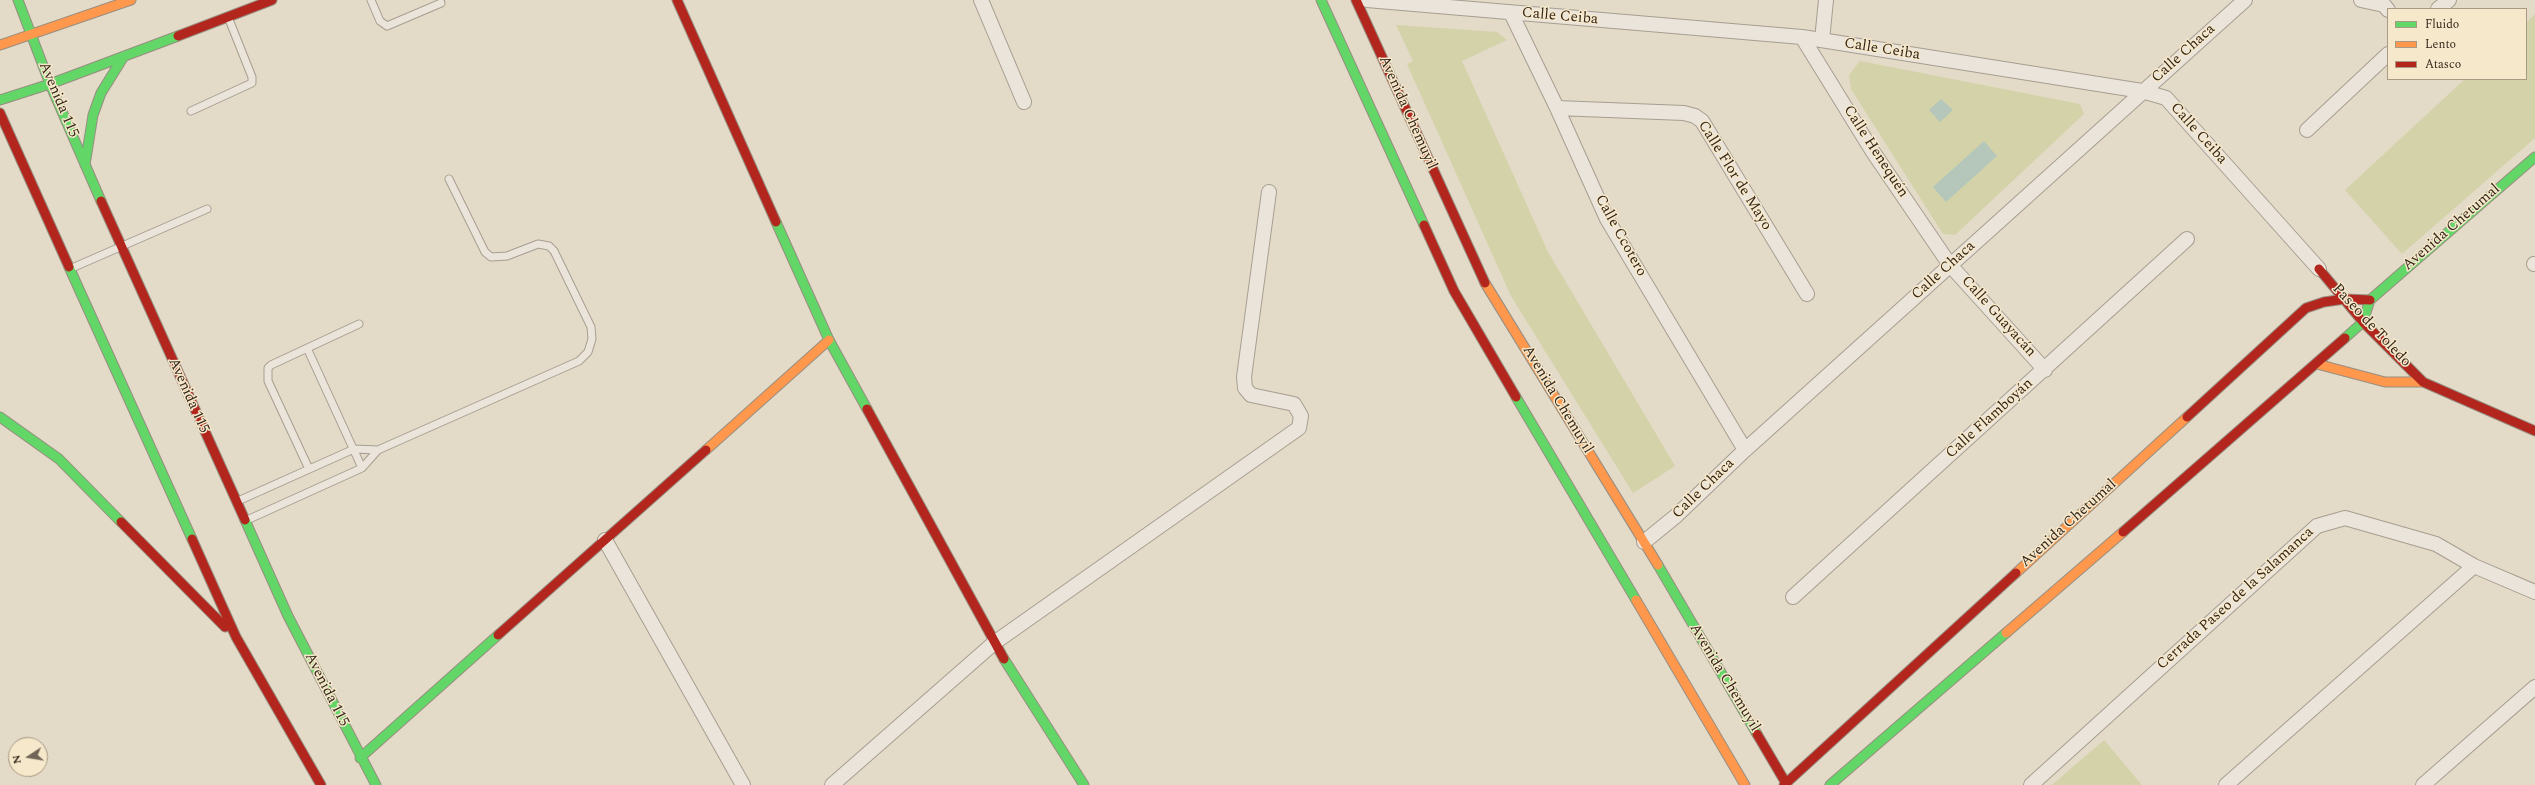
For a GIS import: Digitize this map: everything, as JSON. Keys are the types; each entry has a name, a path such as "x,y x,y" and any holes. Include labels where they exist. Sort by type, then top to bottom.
{"main road":[{"name":"Avenida 115","path":"18,0 50,84 121,248 236,502 288,616 360,758 376,785"},
{"path":"0,45 131,0"},
{"path":"0,100 50,84 272,0"},
{"path":"677,0 829,340 994,643 1084,785"},
{"name":"Avenida Chemuyil","path":"1321,0 1458,290 1745,785"},
{"name":"Avenida Chemuyil","path":"1356,0 1478,280 1644,542 1786,784"},
{"path":"85,165 93,115 101,92 124,56"},
{"path":"0,113 236,637 317,784"},
{"name":"Avenida Chetumal","path":"1786,784 2306,308 2324,302 2345,299 2370,300 2535,157"},
{"name":"Paseo de Toledo","path":"2319,269 2363,322 2423,382 2535,431"},
{"path":"1830,785 2317,364 2363,322 2370,300"},
{"path":"360,758 829,340"},
{"name":"Paseo de Toledo","path":"2317,364 2385,382 2423,382"},
{"path":"0,417 59,459 236,637"}],"street":[{"path":"981,0 1024,102"},
{"name":"Calle Ceiba","path":"1367,0 1802,37 2142,91 2166,98 2319,269"},
{"path":"1822,40 1826,0"},
{"name":"Calle Chaca","path":"1644,542 1676,516 1745,450 2244,0"},
{"path":"2361,0 2384,6 2387,9"},
{"path":"2439,8 2449,0"},
{"name":"Calle Ccotero","path":"1511,13 1558,108 1608,219 1745,450"},
{"name":"Calle Henequén","path":"1802,37 1873,152 1950,265"},
{"path":"2307,130 2387,55"},
{"name":"Calle Flor de Mayo","path":"1558,108 1684,113 1695,116 1702,121 1807,294"},
{"path":"832,785 994,643 1300,428 1301,416 1294,404 1251,395 1245,388 1244,378 1269,192"},
{"name":"Calle Flamboyán","path":"1793,597 2045,370 2187,239"},
{"name":"Calle Guayacán","path":"1950,265 2045,370"},
{"name":"Cerrada Paseo de la Salamanca","path":"2031,785 2318,526 2345,518 2436,544 2474,566 2533,586"},
{"path":"605,540 742,785"},
{"path":"2226,785 2474,566"},
{"path":"2423,785 2535,687"}],"lane":[{"path":"371,0 380,21 387,26 441,3"},
{"path":"191,111 252,82 252,77 228,17"},
{"path":"245,521 362,468 378,450 579,360 588,352 592,339 591,327 554,252 549,246 538,244 507,256 491,257 485,252 449,179"},
{"path":"70,269 121,248 207,209"},
{"path":"309,469 268,381 267,373 271,365 359,324"},
{"path":"307,348 362,468"},
{"path":"236,502 354,449 378,450"}],"shaded area":[{"path":"2535,14 2535,138 2402,254 2345,190 2464,80 2527,80 2527,22"},
{"path":"1396,25 1497,32 1507,40 1462,61 1548,252 1675,466 1633,493 1511,296 1407,64 1413,61"},
{"path":"1860,61 2080,104 2084,114 1955,235 1943,234 1851,89 1849,75"},
{"path":"1941,99 1953,110 1940,122 1929,110"},
{"path":"1984,141 1997,156 1946,202 1933,187"},
{"path":"2104,740 2142,785 2052,785"}],"traffic: fast":[{"path":"18,0 50,84 101,201"},
{"path":"1321,0 1424,225"},
{"path":"0,100 50,84 178,36"},
{"path":"85,165 93,115 101,93 124,56"},
{"path":"2345,338 2363,322 2370,300 2535,157"},
{"path":"776,222 829,340 867,409"},
{"path":"69,267 192,539"},
{"path":"1516,397 1636,600"},
{"path":"0,417 59,459 121,522"},
{"path":"245,520 288,616 376,785"},
{"path":"1658,565 1757,734"},
{"path":"1830,785 2006,633"},
{"path":"360,758 498,635"},
{"path":"1004,659 1084,785"}],"traffic: slow":[{"path":"0,45 131,0"},
{"path":"1485,283 1658,565"},
{"path":"706,450 829,340"},
{"path":"2317,364 2385,382 2423,382"},
{"path":"2016,573 2187,417"},
{"path":"2006,633 2123,532"},
{"path":"1636,600 1745,785"}],"traffic: jam":[{"path":"178,36 272,0"},
{"path":"677,0 776,222"},
{"path":"1356,0 1485,283"},
{"path":"0,113 69,267"},
{"path":"101,201 245,520"},
{"path":"1424,225 1454,291 1516,397"},
{"path":"2319,269 2363,322 2423,382 2535,431"},
{"path":"2187,417 2306,308 2324,302 2345,299 2370,300"},
{"path":"2123,532 2345,338"},
{"path":"867,409 1004,659"},
{"path":"498,635 706,450"},
{"path":"121,522 225,627"},
{"path":"192,539 236,637 321,785"},
{"path":"1784,785 2016,573"},
{"path":"1757,734 1787,785"}]}
